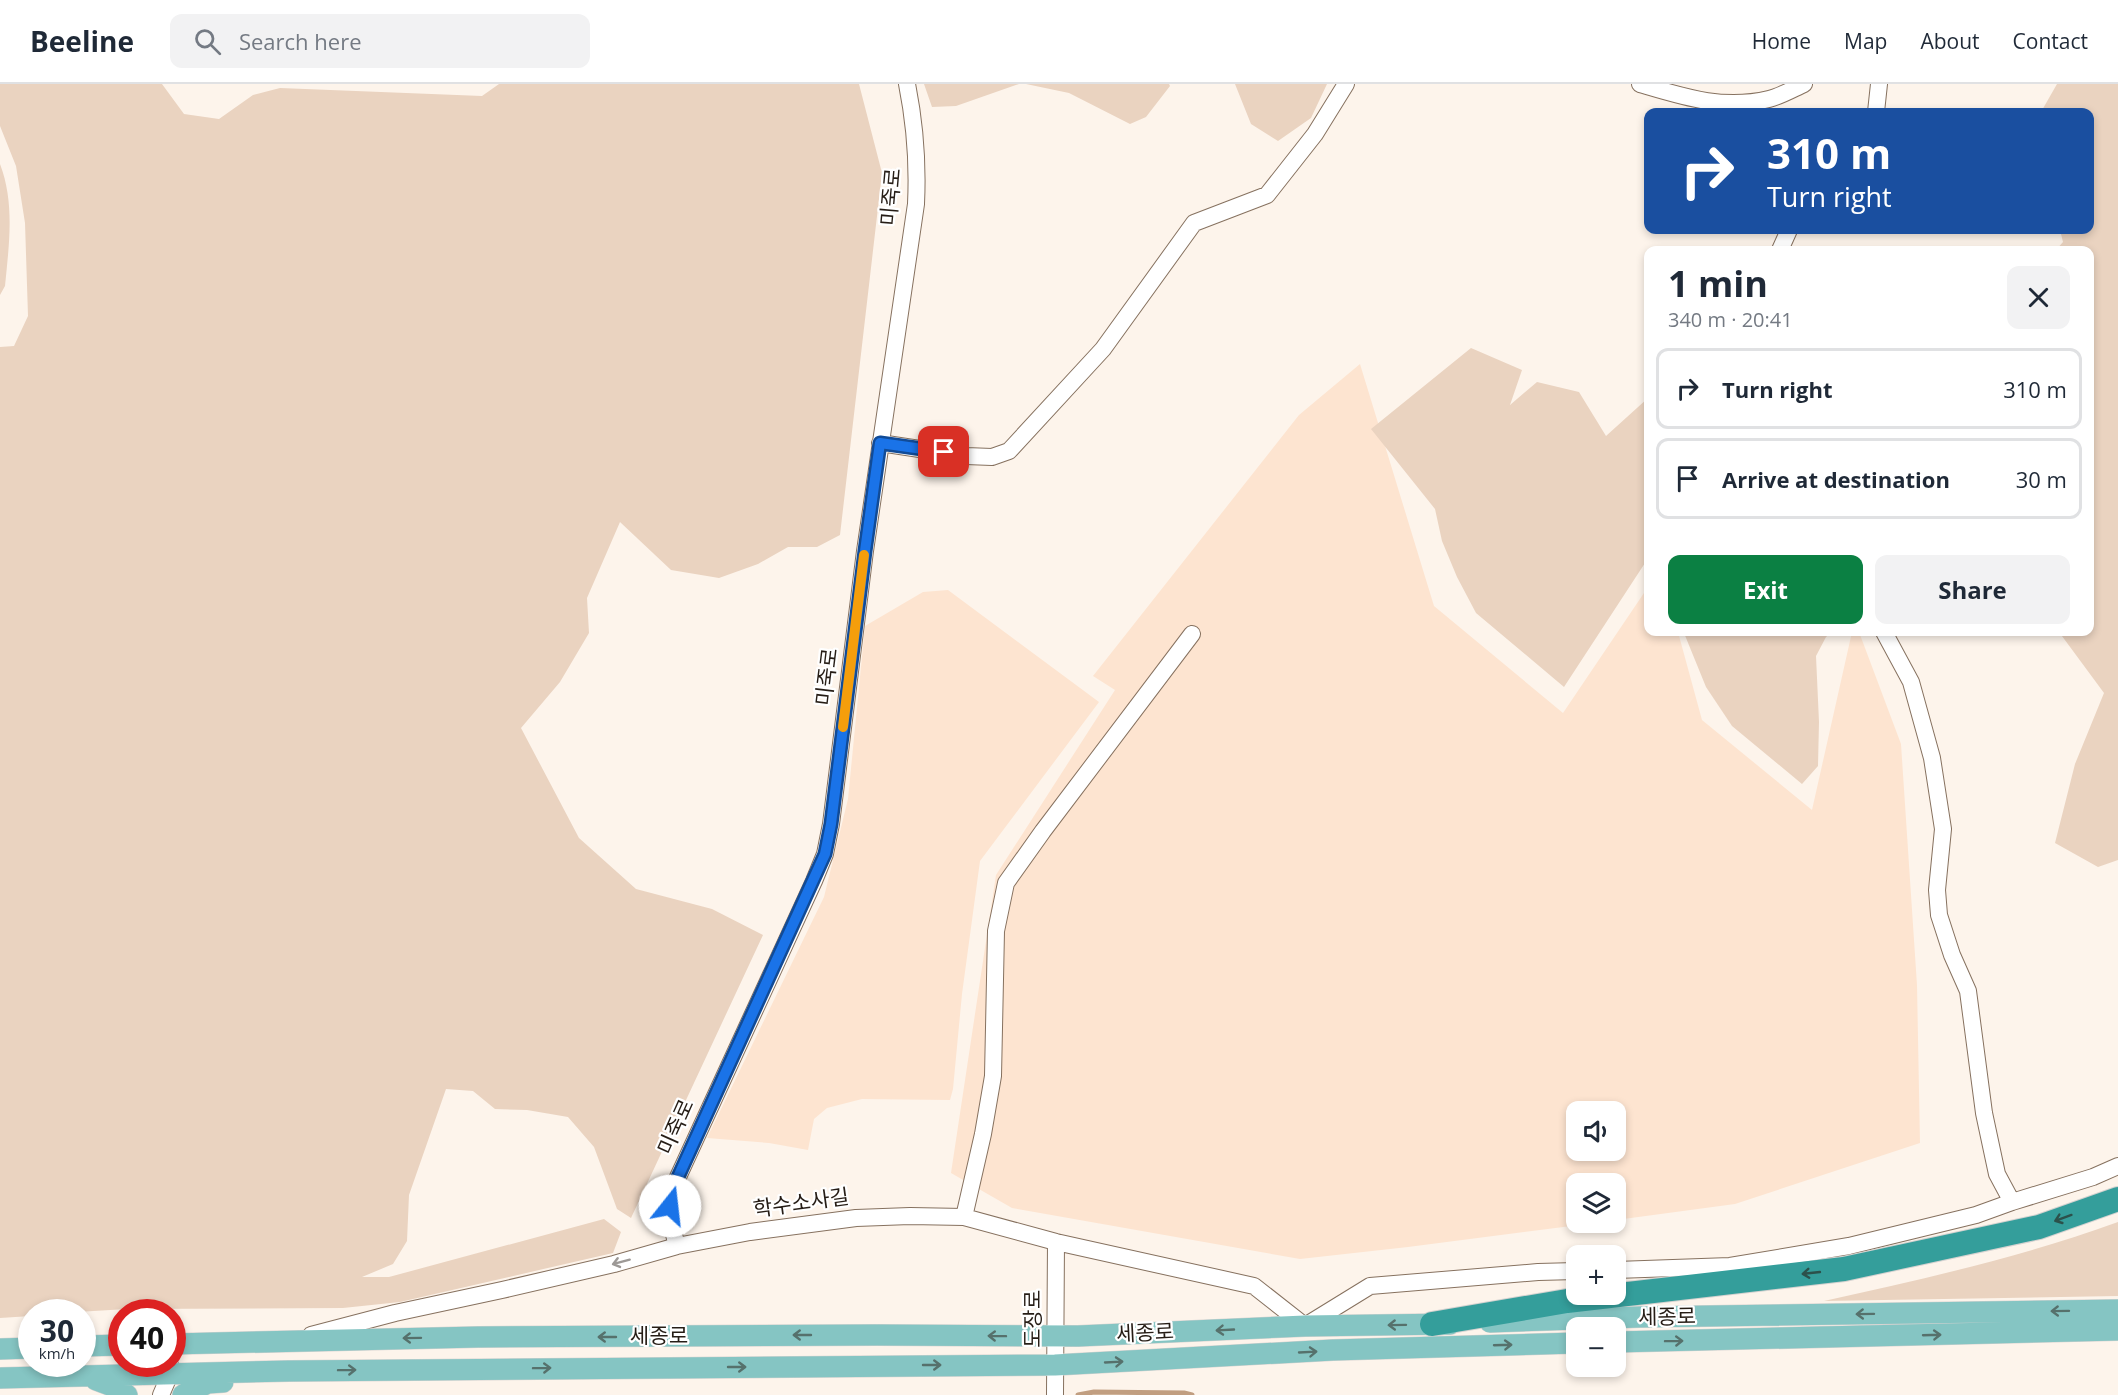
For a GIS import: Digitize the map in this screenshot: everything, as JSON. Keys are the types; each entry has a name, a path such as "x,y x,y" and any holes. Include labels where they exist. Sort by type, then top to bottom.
{"highway":[{"path":"1432,1324 1567,1301 1844,1269 2039,1227 2118,1199"}],"main road":[{"name":"세종로","path":"186,1344 293,1340 865,1335 1056,1336 1305,1326 1640,1317 2118,1310"},
{"name":"세종로","path":"1626,1342 2118,1330"},
{"name":"세종로","path":"186,1369 1055,1382 1333,1350 1566,1343"},
{"path":"0,1348 18,1348"},
{"path":"183,1395 208,1383 251,1381 289,1371"},
{"name":"세종로","path":"0,1378 87,1377"},
{"path":"87,1377 115,1387 127,1395"}],"street":[{"name":"미죽로","path":"677,1246 671,1223 670,1206 673,1188 825,854 880,443 916,204 918,170 908,84"},
{"path":"880,443 974,456 992,457 1009,451 1103,349 1158,276 1194,223 1267,195 1314,134 1346,84"},
{"path":"1640,84 1684,98 1725,105 1770,98 1804,84"},
{"path":"1876,108 1879,84"},
{"path":"964,1217 983,1134 993,1076 996,931 1006,883 1192,634"},
{"path":"1886,636 1911,682 1932,758 1943,829 1937,890 1939,915 1952,955 1968,991 1983,1113 1996,1174 2012,1202"},
{"path":"1626,1270 1730,1266 1849,1246 1976,1215 2093,1178 2118,1166"},
{"name":"학수소사길","path":"293,1340 395,1313 614,1264 677,1246 750,1232 856,1218 910,1216 964,1217 1056,1242 1254,1286 1305,1326"},
{"name":"도장로","path":"1055,1382 1056,1242"},
{"path":"1305,1326 1370,1286 1566,1271"},
{"path":"161,1395 167,1377"}],"shaded area":[{"path":"0,84 162,84 184,114 219,119 253,95 280,88 482,96 499,84 859,84 882,173 840,535 817,547 788,547 758,564 719,578 671,570 620,522 587,598 589,633 560,682 521,728 579,838 636,889 712,909 763,935 631,1218 617,1209 594,1147 568,1117 527,1110 495,1109 473,1091 446,1089 409,1195 407,1241 393,1264 362,1277 389,1277 604,1219 621,1232 613,1253 400,1302 343,1308 186,1309 186,1299 108,1299 108,1310 96,1311 96,1299 18,1299 18,1317 0,1318 0,347 14,346 28,316 25,223 16,166 0,126"},
{"path":"924,84 1019,84 956,106 932,107"},
{"path":"1026,84 1169,84 1170,86 1146,117 1130,124 1069,93"},
{"path":"1235,84 1327,84 1311,118 1278,141 1251,124"},
{"path":"2057,84 2118,84 2118,860 2098,867 2055,843 2075,764 2104,693 2062,636 2094,636 2094,246 2060,246 2063,242 2061,234 2094,234 2094,108 2043,108"},
{"path":"0,164 8,194 10,224 5,286 0,295"},
{"path":"1471,348 1522,370 1510,405 1537,382 1579,392 1606,436 1644,402 1644,565 1564,687 1476,613 1457,577 1442,541 1435,509 1371,429"},
{"path":"1360,364 1434,606 1563,713 1644,593 1644,636 1679,636 1702,720 1812,810 1851,636 1860,636 1901,744 1917,985 1920,1143 1735,1204 1626,1219 1626,1173 1566,1173 1566,1227 1300,1259 1012,1208 951,1173 996,875 1115,690 1093,676 1299,415"},
{"path":"948,590 1099,702 980,861 950,1100 862,1099 827,1108 814,1119 808,1150 769,1143 707,1138 824,897 848,799 865,626 923,592"},
{"path":"1685,636 1827,636 1816,656 1818,766 1802,784 1732,726 1706,687"},
{"path":"2118,1222 2118,1296 1824,1301 2009,1257"}],"waterway":[{"path":"1078,1395 1094,1392 1192,1395"}],"slow traffic":[{"path":"843,727 864,555"}],"route":[{"path":"670,1206 673,1188 825,854 831,824 880,443 944,452"}]}
